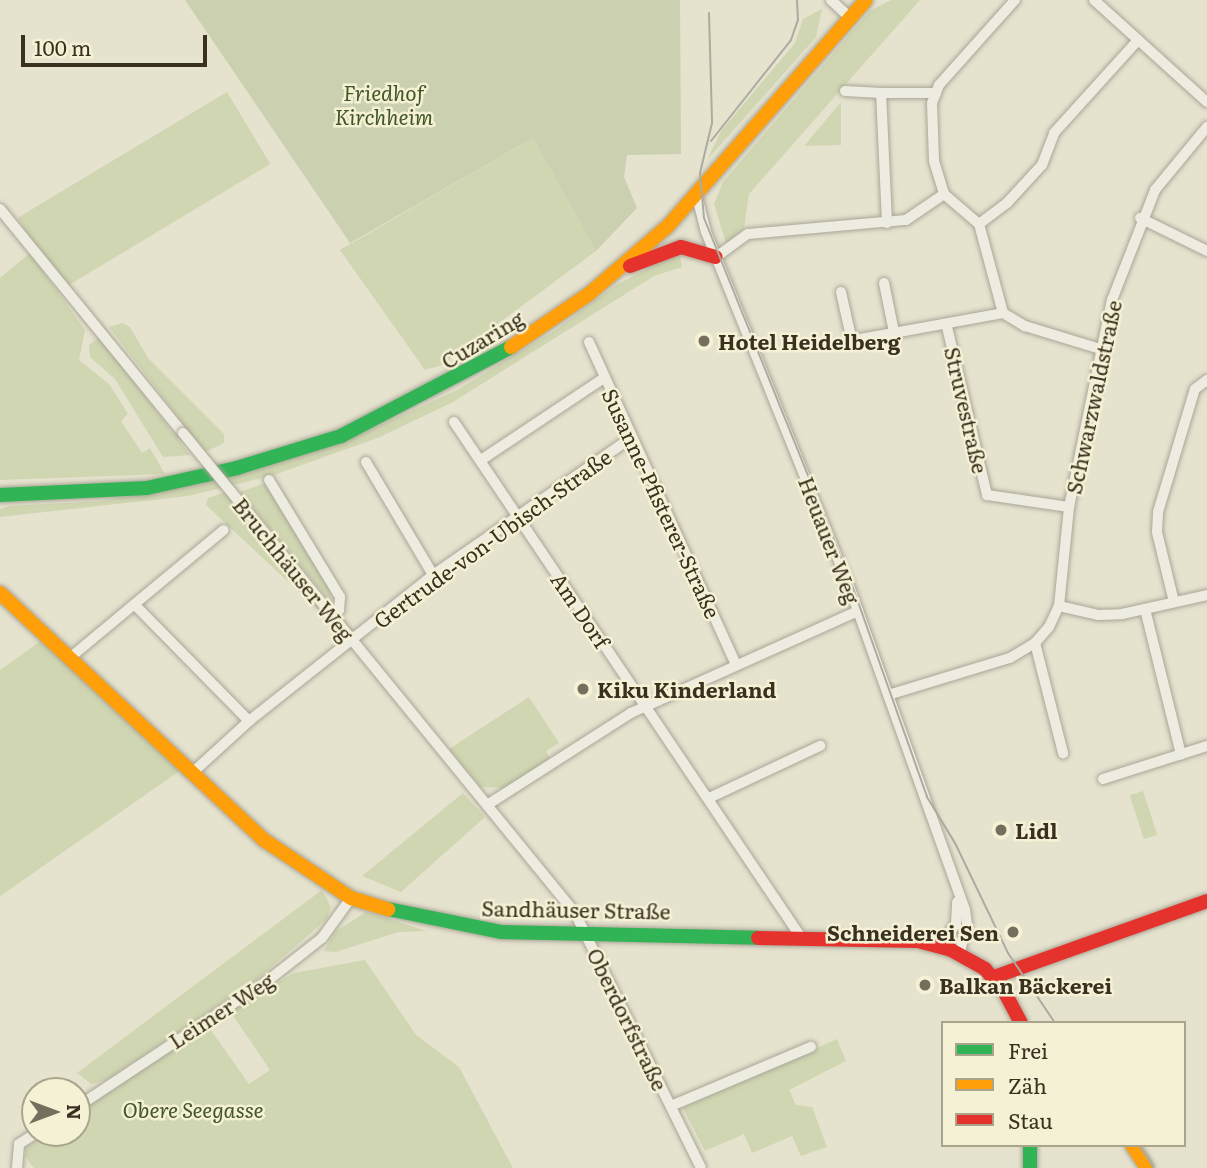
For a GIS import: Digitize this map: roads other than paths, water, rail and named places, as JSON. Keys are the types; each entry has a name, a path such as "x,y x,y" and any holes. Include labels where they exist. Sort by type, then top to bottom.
{"street":[{"path":"831,0 850,18"},
{"name":"Cuzaring","path":"0,495 147,488 237,468 341,436 488,363 619,271 696,193 866,0"},
{"path":"1014,0 936,93 934,161 944,194 979,224 1003,313 1025,326 1100,349"},
{"path":"1094,0 1207,102"},
{"path":"979,224 1007,203 1042,165 1054,133 1138,40"},
{"path":"845,90 936,93"},
{"path":"881,93 887,223"},
{"name":"Schwarzwaldstraße","path":"888,695 1010,658 1035,643 1059,606 1069,507 1100,349 1140,218 1155,190 1207,127"},
{"name":"Heuauer Weg","path":"696,193 716,257 858,611 966,916 959,954"},
{"path":"619,271 681,247 716,257 748,234 906,220 944,194"},
{"name":"Bruchhäuser Weg","path":"0,209 333,615 587,931"},
{"path":"1140,218 1207,251"},
{"path":"884,283 894,332"},
{"name":"Struvestraße","path":"841,292 851,337 942,322 947,327 987,495 1069,507"},
{"name":"Struvestraße","path":"947,327 1003,313"},
{"name":"Susanne-Pfisterer-Straße","path":"589,342 736,664"},
{"path":"481,460 604,378"},
{"path":"1174,601 1157,532 1158,512 1195,389 1207,380"},
{"name":"Am Dorf","path":"454,422 709,797 800,936"},
{"name":"Gertrude-von-Ubisch-Straße","path":"191,774 249,721 433,575 632,438"},
{"path":"366,462 433,575"},
{"path":"269,480 340,597 339,610 333,615"},
{"path":"72,656 224,530"},
{"name":"Sandhäuser Straße","path":"0,580 6,597 72,656 191,774 264,840 351,898 427,920 501,932 587,931 800,936 940,946 959,954 994,977"},
{"path":"1059,606 1099,615 1207,595"},
{"path":"135,606 249,721"},
{"path":"1145,608 1181,755"},
{"path":"487,805 647,706 858,611"},
{"path":"1035,643 1063,753"},
{"path":"709,797 820,746"},
{"path":"1103,779 1207,746"},
{"name":"Heuauer Weg","path":"940,946 957,924 956,891"},
{"name":"Leimer Weg","path":"91,1098 292,962 322,938 351,898"},
{"path":"1020,1021 994,977 1207,901"},
{"name":"Oberdorfstraße","path":"587,931 613,990 701,1168"},
{"name":"Oberdorfstraße","path":"669,1102 811,1047"},
{"path":"17,1168 21,1143"},
{"path":"1030,1147 1030,1168"},
{"path":"1133,1147 1147,1168"}],"tram line":[{"path":"711,141 791,40 798,20 797,0"},
{"path":"709,13 712,123 700,173 704,218 851,582 927,797 955,843 1008,953 1054,1021"},
{"path":"1140,1147 1154,1168"}],"place":[{"name":"Hotel Heidelberg","path":"704,341"},
{"name":"Kiku Kinderland","path":"583,689"},
{"name":"Lidl","path":"1001,830"},
{"name":"Schneiderei Sen","path":"1013,932"},
{"name":"Balkan Bäckerei","path":"925,985"}],"park label":[{"name":"Friedhof Kirchheim","path":"384,104"},
{"name":"Obere Seegasse","path":"193,1109"}]}
